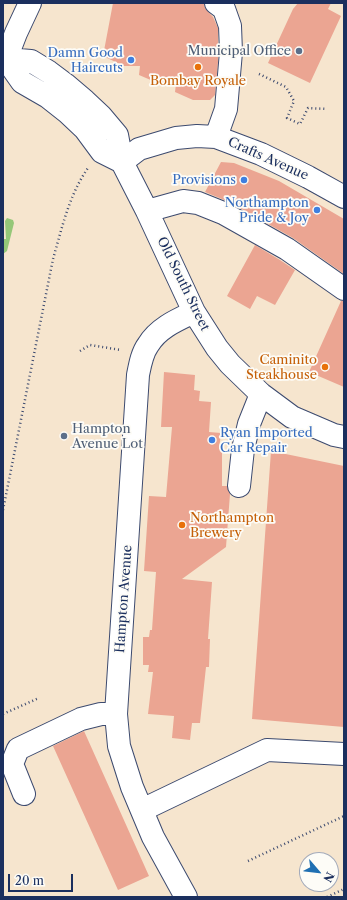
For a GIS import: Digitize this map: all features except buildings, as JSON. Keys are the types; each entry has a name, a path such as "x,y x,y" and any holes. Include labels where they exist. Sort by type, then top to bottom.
{"street":[{"path":"5,58 30,3"},
{"path":"216,3 224,9 230,26 231,52 226,109 216,137"},
{"name":"Old South Street","path":"5,58 31,61 65,84 101,116 117,135 122,162 147,211 194,312 217,348 245,380 292,417 334,435 344,437"},
{"name":"Crafts Avenue","path":"122,162 139,149 176,138 197,136 216,137 262,154 344,197"},
{"path":"147,211 184,201 198,202 223,213 287,248 344,289"},
{"name":"Hampton Avenue","path":"185,897 153,837 132,787 122,760 117,736 116,714 138,375 143,354 147,345 152,339 163,329 178,319 194,312"},
{"path":"239,486 243,449 249,424 261,394"},
{"path":"24,794 12,764 18,749 81,719 101,714 116,714"},
{"path":"142,810 268,750 344,754"}],"path":[{"path":"259,74 286,87 294,101 287,118 300,124 308,108 327,109"},
{"path":"3,510 53,259 63,222 80,180"},
{"path":"80,351 90,345 125,351"},
{"path":"3,714 39,698"},
{"path":"248,861 344,816"},
{"path":"327,897 344,889"}],"green space":[{"path":"7,218 13,220 14,223 7,251 3,254 3,239 6,239 5,221"}],"place":[{"name":"Municipal Office","path":"299,51"},
{"name":"Damn Good Haircuts","path":"131,60"},
{"name":"Bombay Royale","path":"198,67"},
{"name":"Provisions","path":"244,180"},
{"name":"Northampton Pride & Joy","path":"317,210"},
{"name":"Caminito Steakhouse","path":"325,367"},
{"name":"Hampton Avenue Lot","path":"64,436"},
{"name":"Ryan Imported Car Repair","path":"212,440"},
{"name":"Northampton Brewery","path":"182,525"}]}
